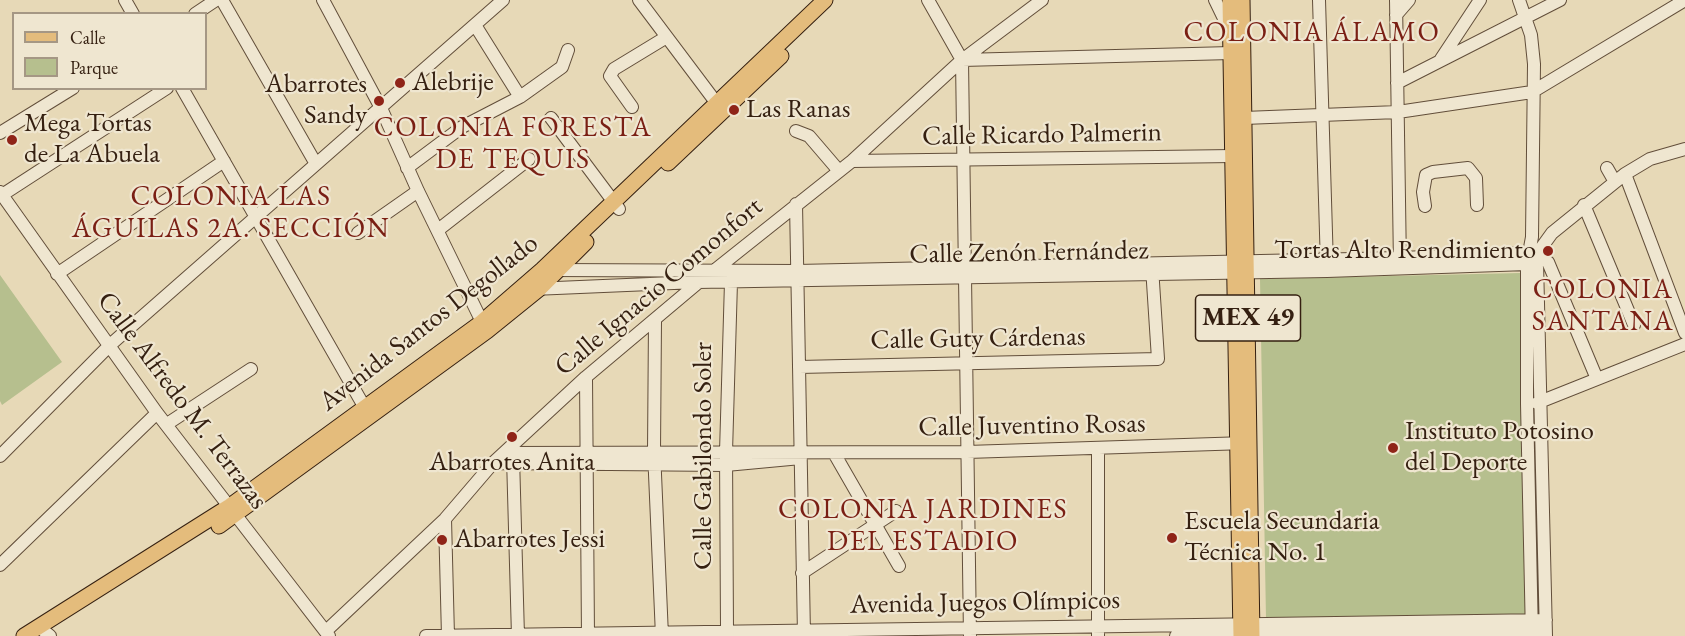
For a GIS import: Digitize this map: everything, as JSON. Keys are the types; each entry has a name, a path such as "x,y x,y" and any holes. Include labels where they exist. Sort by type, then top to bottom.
{"main road":[{"name":"MEX 49","path":"1230,0 1233,156 1241,267"},
{"name":"MEX 49","path":"1242,0 1244,118 1241,267 1247,631"},
{"name":"Avenida Santos Degollado","path":"484,326 520,289 617,205 831,1"},
{"name":"Avenida Santos Degollado","path":"24,636 45,633 233,510 484,326 539,289 617,205"}],"street":[{"path":"198,12 216,0"},
{"path":"222,0 316,164"},
{"path":"323,0 381,108 407,168 484,326"},
{"path":"0,456 110,345 503,0"},
{"path":"639,0 665,38 720,107"},
{"path":"928,0 962,60 970,631"},
{"name":"Calle Ignacio Comonfort","path":"510,457 586,377 697,282 852,161 962,60 1042,0"},
{"path":"1215,0 1231,33"},
{"path":"1319,0 1327,266"},
{"path":"1396,0 1400,264"},
{"path":"1396,15 1409,0"},
{"path":"1441,60 1480,0"},
{"path":"1518,0 1531,35 1534,64 1527,404 1532,629"},
{"path":"1396,83 1560,0"},
{"path":"1244,118 1398,112 1532,92 1685,0"},
{"path":"475,25 520,97"},
{"path":"632,106 610,76 614,69 665,38"},
{"path":"407,168 462,127 520,97 562,67 568,50"},
{"path":"962,60 1231,53"},
{"path":"0,133 70,90"},
{"path":"1,194 164,90"},
{"path":"183,90 367,413"},
{"path":"551,118 617,205"},
{"path":"796,131 809,136 839,171"},
{"path":"1546,629 1542,403 1531,260 1552,233 1620,178 1650,159 1685,149"},
{"name":"Calle Ricardo Palmerin","path":"852,161 963,162 1233,156"},
{"path":"438,230 529,159"},
{"path":"57,274 224,161"},
{"path":"1425,206 1423,192 1426,175 1433,171 1468,168 1476,178 1477,205"},
{"path":"1607,168 1620,178 1685,333"},
{"path":"358,233 418,191"},
{"path":"1400,194 1423,192"},
{"name":"Calle Alfredo M. Terrazas","path":"1,194 157,413 327,634"},
{"path":"796,204 804,632"},
{"path":"1584,205 1634,325"},
{"path":"1531,260 1548,262 1597,380"},
{"name":"Calle Zenón Fernández","path":"520,289 731,282 797,276 1531,260"},
{"name":"Calle Zenón Fernández","path":"542,270 716,269 797,276"},
{"name":"Calle Guty Cárdenas","path":"799,367 1158,359 1152,269"},
{"name":"Calle Gabilondo Soler","path":"723,633 731,282"},
{"path":"655,320 654,457 661,634"},
{"path":"1527,404 1542,403 1685,344"},
{"path":"166,424 251,369"},
{"path":"586,377 588,634"},
{"path":"0,565 157,413"},
{"name":"Calle Juventino Rosas","path":"654,457 726,465 834,453 1098,450 1243,443"},
{"path":"1098,450 1098,631"},
{"name":"Calle Juventino Rosas","path":"445,519 493,463 510,457 586,459 726,452 800,455"},
{"path":"834,453 899,566"},
{"path":"510,457 518,635"},
{"path":"1529,506 1544,506"},
{"path":"802,573 896,511"},
{"path":"327,634 445,519"},
{"path":"445,519 448,636"},
{"name":"Avenida Juegos Olímpicos","path":"426,636 1546,629"},
{"name":"Avenida Juegos Olímpicos","path":"1176,636 1247,631"}],"green space":[{"name":"Instituto Potosino del Deporte","path":"1520,273 1526,618 1266,619 1260,279"},
{"path":"0,275 62,362 2,405 0,401"}],"place":[{"name":"Alebrije","path":"400,83"},
{"name":"Abarrotes Sandy","path":"379,101"},
{"name":"Las Ranas","path":"734,110"},
{"name":"Mega Tortas de La Abuela","path":"12,140"},
{"name":"Tortas Alto Rendimiento","path":"1548,251"},
{"name":"Abarrotes Anita","path":"512,437"},
{"name":"Instituto Potosino del Deporte","path":"1393,448"},
{"name":"Escuela Secundaria Técnica No. 1","path":"1172,538"},
{"name":"Abarrotes Jessi","path":"442,540"}],"district":[{"name":"COLONIA ÁLAMO","path":"1312,33"},
{"name":"COLONIA FORESTA DE TEQUIS","path":"513,144"},
{"name":"COLONIA LAS ÁGUILAS 2A. SECCIÓN","path":"231,213"},
{"name":"COLONIA SANTANA","path":"1603,306"},
{"name":"COLONIA JARDINES DEL ESTADIO","path":"923,526"}]}
